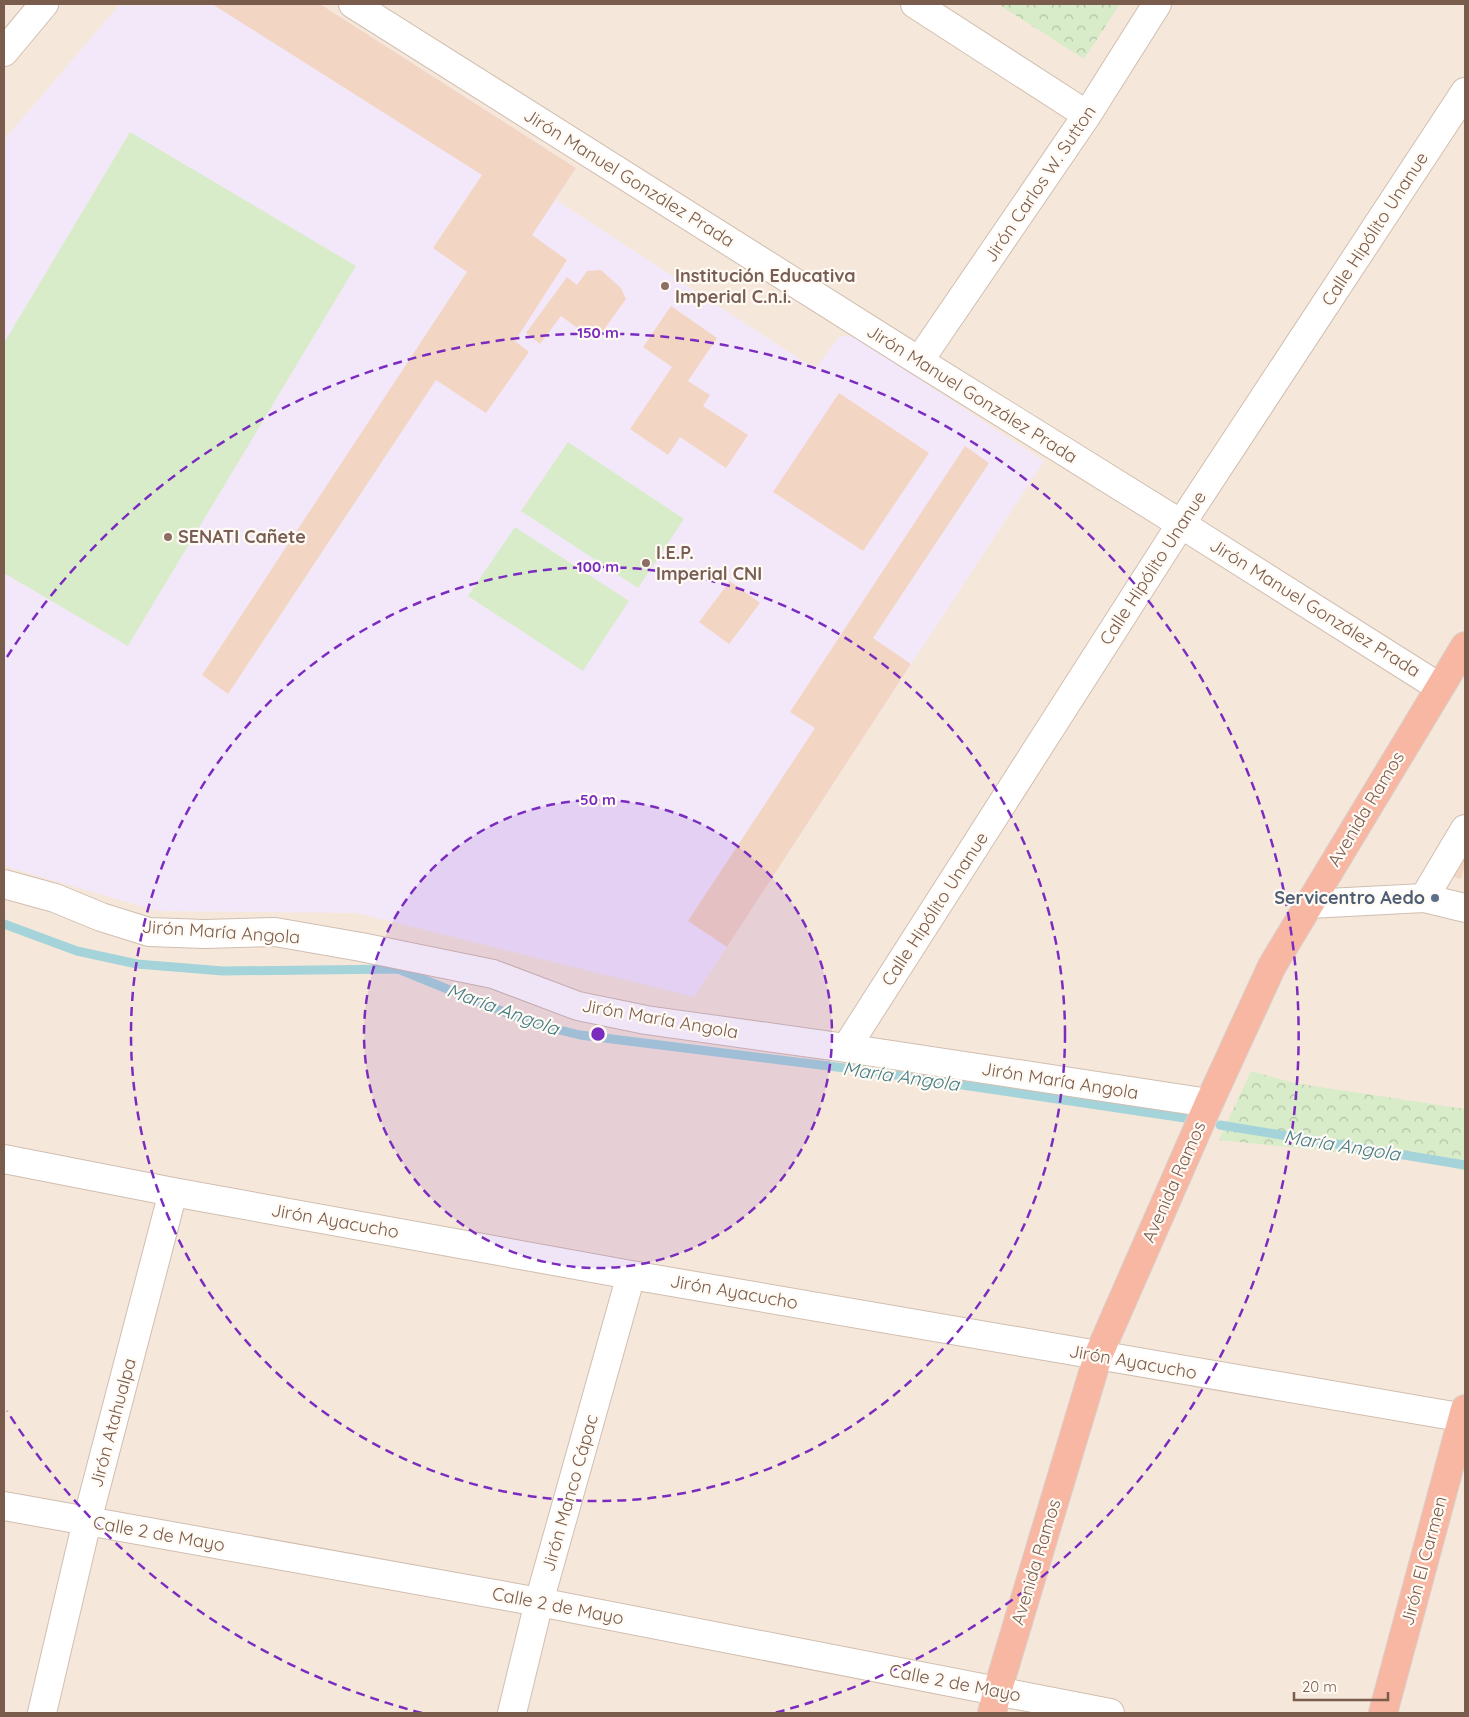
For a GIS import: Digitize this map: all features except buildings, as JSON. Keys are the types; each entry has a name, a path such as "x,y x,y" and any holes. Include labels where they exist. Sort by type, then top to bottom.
{"highway":[{"name":"Avenida Ramos","path":"994,1702 1098,1356 1209,1103 1272,966 1439,687 1465,649"},
{"name":"Jirón El Carmen","path":"1383,1713 1464,1415"}],"street":[{"path":"4,52 44,4"},
{"name":"Jirón Manuel González Prada","path":"353,4 1439,687"},
{"path":"915,4 1087,115"},
{"name":"Jirón Carlos W. Sutton","path":"919,361 1087,115 1157,4"},
{"name":"Calle Hipólito Unanue","path":"846,1048 1182,524 1465,92"},
{"path":"1424,898 1465,829"},
{"name":"Jirón María Angola","path":"4,884 55,898 102,917 149,932 205,934 275,932 361,947 493,974 578,1006 646,1020 1209,1103"},
{"path":"1309,904 1424,898 1465,908"},
{"name":"Jirón Ayacucho","path":"4,1159 173,1192 631,1275 1098,1356 1464,1415"},
{"name":"Jirón Atahualpa","path":"42,1713 87,1522 173,1192"},
{"name":"Jirón Manco Cápac","path":"512,1713 540,1602 631,1275"},
{"name":"Calle 2 de Mayo","path":"4,1506 540,1602 994,1702 1110,1713"}],"shaded area":[{"path":"4,4 1465,4 1465,1713 4,1713"},
{"path":"120,4 320,4 576,168 556,200 815,369 839,337 852,335 1044,461 694,997 357,913 158,911 4,866 4,140"}],"green space":[{"path":"998,4 1120,4 1084,59"},
{"path":"130,132 356,266 128,646 4,573 4,343"},
{"path":"568,442 684,519 638,588 521,511"},
{"path":"515,527 629,601 583,671 468,596"},
{"path":"1251,1071 1294,1083 1465,1109 1465,1171 1435,1162 1219,1140"}],"waterway":[{"name":"María Angola","path":"4,924 77,951 137,964 223,971 398,969 531,1023 580,1035 861,1070 1185,1118"},
{"name":"María Angola","path":"1220,1125 1465,1165"}],"place":[{"name":"Institución Educativa Imperial C.n.i.","path":"665,286"},
{"name":"SENATI Cañete","path":"168,537"},
{"name":"I.E.P. Imperial CNI","path":"646,563"},
{"name":"Servicentro Aedo","path":"1435,898"}]}
